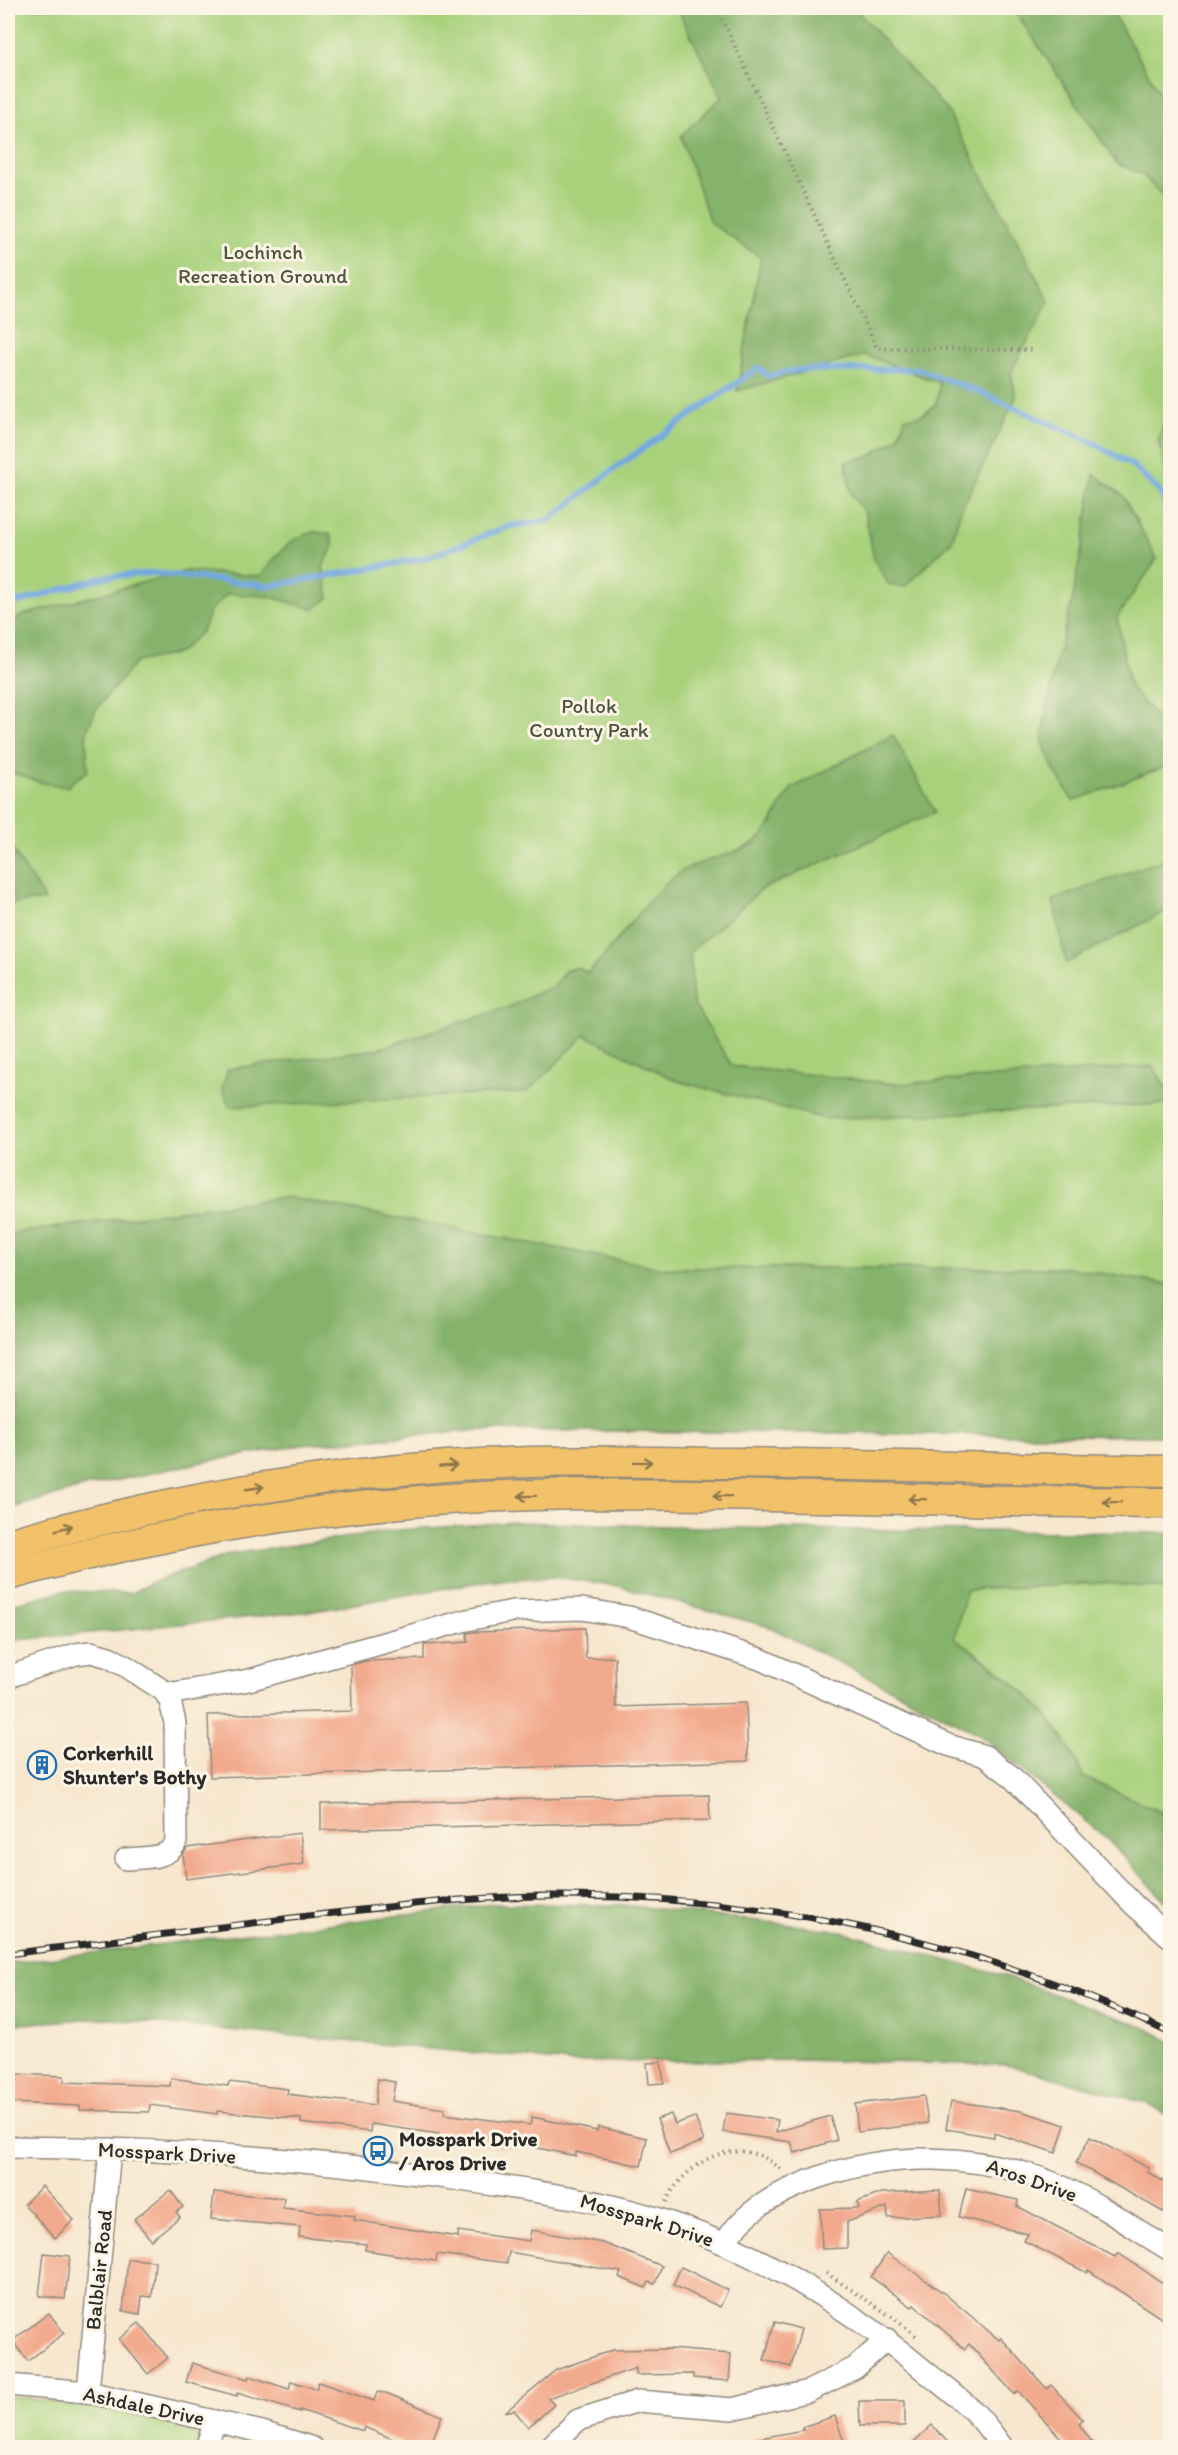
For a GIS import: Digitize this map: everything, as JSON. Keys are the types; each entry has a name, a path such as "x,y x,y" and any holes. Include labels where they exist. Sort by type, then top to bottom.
{"highway":[{"path":"8,1544 104,1518 209,1495 322,1479 449,1466 599,1461 1170,1471"},
{"path":"8,1575 129,1545 219,1526 297,1514 437,1500 550,1495 660,1494 1170,1503"}],"street":[{"path":"8,1677 76,1654 91,1652 127,1667 164,1691 174,1693 249,1680 467,1620 513,1611 582,1609 629,1617 760,1659 948,1745 985,1756 1011,1776 1134,1905 1170,1937"},
{"path":"126,1859 165,1854 172,1850 176,1842 175,1723 170,1701 164,1691"},
{"name":"Mosspark Drive","path":"8,2147 110,2149 267,2158 422,2174 600,2202 658,2218 725,2243 816,2292 888,2339 976,2414 1003,2448"},
{"name":"Balblair Road","path":"88,2392 110,2149"},
{"name":"Aros Drive","path":"725,2243 734,2227 756,2208 800,2184 835,2172 875,2163 924,2158 973,2160 1057,2184 1090,2201 1170,2250"},
{"path":"549,2448 578,2421 638,2400 732,2409 809,2391 855,2368 888,2339"},
{"name":"Ashdale Drive","path":"8,2385 88,2392 214,2421 313,2448"},
{"path":"206,2448 214,2421"}],"path":[{"path":"717,8 877,348 1032,350"},
{"path":"658,2218 672,2190 695,2166 714,2157 734,2152 754,2154 774,2164 800,2184"}],"green space":[{"name":"Pollok Country Park","path":"8,8 1170,8 1170,1436 479,1430 301,1445 203,1462 89,1486 8,1509"},
{"path":"677,8 854,8 947,110 1049,301 1011,372 1016,398 960,512 952,541 904,587 889,585 874,559 865,513 851,494 846,461 868,457 898,438 905,418 922,415 936,404 940,383 865,355 737,391 761,258 710,222 681,136 722,97"},
{"path":"1013,8 1110,8 1170,111 1170,204 1142,174 1117,164"},
{"path":"1170,412 1170,479 1165,470 1158,438"},
{"path":"1094,474 1123,496 1157,559 1117,617 1130,687 1170,732 1170,765 1073,801 1053,768 1042,740 1055,666 1073,597"},
{"path":"314,532 330,534 334,546 323,566 329,598 313,609 267,596 227,594 210,611 202,631 179,653 136,662 96,709 86,734 88,771 67,787 39,782 8,771 8,625 23,615 186,571 260,576 289,544"},
{"path":"893,735 935,812 762,889 690,952 693,1003 732,1066 896,1084 1153,1066 1170,1094 1166,1104 826,1119 677,1081 585,1035 527,1092 230,1107 222,1089 228,1069 377,1049 509,1007 555,985 565,971 577,967 588,973 644,907 679,873 752,844 765,833 792,788"},
{"path":"8,843 45,900 8,904"},
{"path":"1170,857 1170,909 1066,963 1053,900"},
{"path":"285,1197 662,1268 1070,1268 1170,1285 1170,1436 479,1430 301,1445 203,1462 89,1486 8,1509 8,1234"},
{"path":"513,1522 779,1529 1170,1533 1170,1589 1103,1583 967,1590 954,1637 1012,1682 1044,1713 1059,1732 1083,1777 1163,1813 1170,1813 1170,1906 1106,1838 977,1733 770,1627 618,1586 556,1577 492,1580 314,1611 8,1641 8,1605 62,1591 131,1593 150,1583 231,1554 398,1530"},
{"path":"1103,1583 1170,1589 1170,1813 1163,1813 1083,1777 1060,1733 1046,1714 1013,1681 954,1637 967,1590"},
{"path":"493,1904 625,1905 834,1930 1005,1976 1146,2028 1170,2041 1170,2117 1146,2103 1007,2065 799,2060 570,2062 100,2018 8,2025 8,1963"},
{"path":"8,2396 91,2407 194,2427 200,2432 196,2448 30,2448 8,2444"}],"building":[{"path":"585,1628 586,1658 615,1657 616,1707 746,1703 748,1761 210,1777 208,1715 352,1711 351,1665 366,1661 424,1659 424,1645 468,1642 467,1633"},
{"path":"709,1795 710,1820 321,1830 321,1804"},
{"path":"300,1833 304,1864 186,1879 183,1855 187,1848"},
{"path":"661,2062 664,2083 649,2084 647,2063"},
{"path":"14,2074 64,2076 64,2082 170,2086 171,2078 228,2086 229,2082 288,2089 287,2094 375,2105 378,2079 395,2082 392,2101 445,2109 444,2114 530,2125 532,2117 597,2131 598,2127 647,2138 641,2166 576,2152 576,2156 509,2142 509,2148 439,2139 439,2134 371,2124 370,2132 301,2123 301,2119 217,2111 217,2114 150,2105 149,2112 80,2110 80,2106 12,2103"},
{"path":"924,2096 928,2123 858,2132 855,2104"},
{"path":"951,2101 1021,2111 1065,2125 1056,2153 994,2133 994,2137 946,2129"},
{"path":"726,2113 778,2120 776,2132 830,2116 837,2140 795,2153 791,2142 723,2132"},
{"path":"671,2114 675,2124 695,2117 704,2141 670,2154 657,2119"},
{"path":"1090,2137 1149,2168 1147,2172 1170,2185 1170,2199 1163,2212 1076,2163"},
{"path":"42,2186 74,2220 55,2238 24,2204"},
{"path":"966,2189 1018,2200 1017,2206 1115,2257 1118,2253 1170,2288 1170,2324 1088,2270 1087,2273 1024,2241 1028,2234 959,2217"},
{"path":"170,2190 183,2207 176,2212 180,2217 151,2240 134,2219"},
{"path":"940,2190 942,2215 888,2218 887,2207 847,2222 847,2248 822,2249 820,2209 859,2208 857,2202 882,2193"},
{"path":"214,2192 284,2198 283,2208 355,2216 354,2220 458,2237 458,2231 529,2241 531,2230 603,2243 662,2266 655,2284 649,2282 646,2288 619,2277 621,2272 509,2252 507,2263 437,2254 436,2261 365,2250 366,2244 299,2237 300,2227 211,2219"},
{"path":"44,2253 70,2256 65,2299 39,2296"},
{"path":"887,2253 945,2294 999,2340 1001,2338 1047,2389 1051,2385 1083,2420 1079,2424 1096,2448 1070,2448 1018,2391 1014,2394 969,2344 965,2349 914,2305 912,2307 871,2277"},
{"path":"128,2259 155,2261 152,2297 142,2296 140,2314 123,2311"},
{"path":"681,2267 728,2290 720,2307 673,2285"},
{"path":"49,2313 64,2333 28,2361 12,2341"},
{"path":"775,2322 801,2329 791,2367 764,2360"},
{"path":"139,2323 168,2358 148,2374 119,2339"},
{"path":"670,2349 731,2354 729,2381 693,2378 693,2374 636,2375 636,2368 548,2398 554,2405 528,2427 514,2410 505,2412 556,2370 613,2350"},
{"path":"192,2363 248,2379 249,2376 289,2389 291,2381 316,2389 318,2382 374,2401 377,2392 386,2393 442,2416 429,2448 414,2448 364,2427 363,2431 300,2410 300,2412 237,2393 237,2396 186,2382"},
{"path":"859,2401 905,2401 905,2426 860,2426"},
{"path":"835,2416 844,2442 828,2448 750,2448 750,2440 803,2430 802,2427"},
{"path":"932,2425 953,2448 907,2448"}],"waterway":[{"path":"8,605 104,577 155,573 271,586 426,558 510,526 548,521 618,466 758,368 769,376 797,370 918,369 977,391 1094,443 1132,465 1159,491 1164,499 1170,535"}],"railway":[{"path":"8,1954 422,1903 553,1896 632,1898 712,1904 791,1914 869,1929 1023,1972 1098,2001 1170,2033"}],"place":[{"name":"Corkerhill Shunter's Bothy","path":"42,1765"},
{"name":"Mosspark Drive / Aros Drive","path":"378,2151"}],"park label":[{"name":"Lochinch Recreation Ground","path":"263,264"}]}
